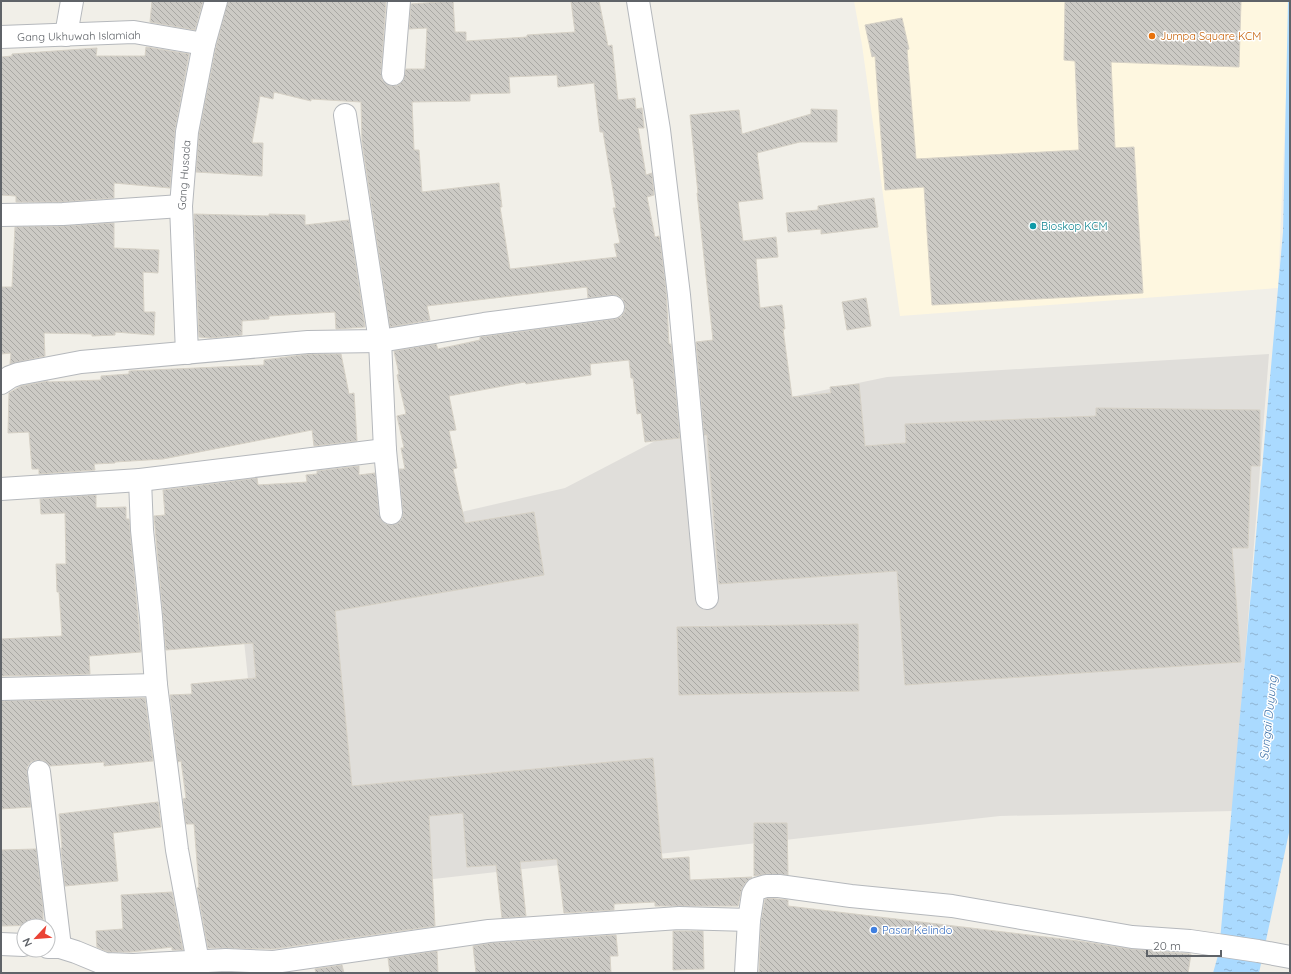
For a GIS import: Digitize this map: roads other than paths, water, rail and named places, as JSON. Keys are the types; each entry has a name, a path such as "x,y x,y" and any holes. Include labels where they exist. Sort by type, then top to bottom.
{"street":[{"path":"66,35 72,1"},
{"name":"Gang Husada","path":"187,353 181,206 187,132 204,44 216,1"},
{"path":"393,74 399,1"},
{"path":"638,1 659,130 679,295 707,598"},
{"name":"Gang Ukhuwah Islamiah","path":"1,37 134,32 204,44"},
{"path":"345,115 380,341 385,450 391,514"},
{"path":"1,215 63,214 181,206"},
{"path":"1,383 10,376 81,362 308,342 380,341 484,324 613,308"},
{"path":"1,489 140,480 385,450"},
{"path":"140,480 142,530 156,685 177,850 198,962"},
{"path":"1,689 156,685"},
{"path":"39,772 52,918"},
{"path":"746,973 749,920 753,894 756,890 766,886 779,886 851,896 952,906 1132,937 1190,941 1290,957"},
{"path":"56,947 76,952 105,964 133,965 226,960 274,962 497,930 679,918 749,920"},
{"path":"1,944 16,945"}],"water":[{"name":"Sungai Duyung","path":"1288,1 1290,1 1290,828 1259,973 1213,973 1219,952 1283,232"}],"place":[{"name":"Jumpa Square KCM","path":"1152,36"},
{"name":"Bioskop KCM","path":"1033,226"},
{"name":"Pasar Kelindo","path":"874,930"}]}
